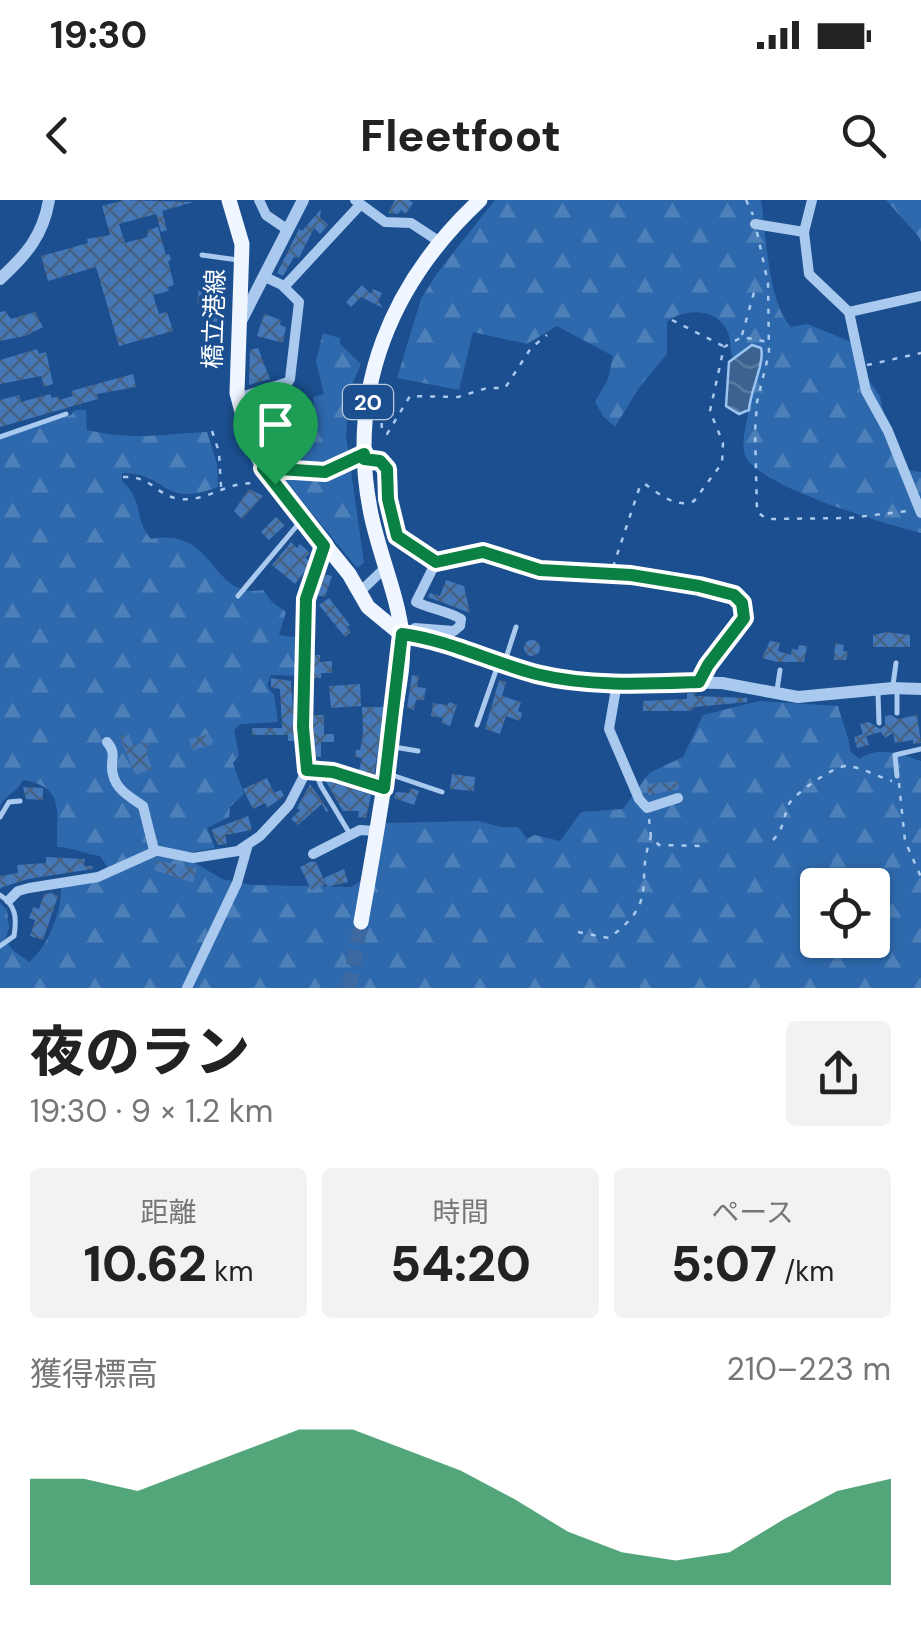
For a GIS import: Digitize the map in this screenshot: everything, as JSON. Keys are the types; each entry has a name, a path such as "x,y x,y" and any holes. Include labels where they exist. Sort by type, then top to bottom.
{"main road":[{"name":"橋立港線","path":"229,200 240,234 238,398 251,445 275,484 358,586 368,607 406,635"},
{"name":"20","path":"406,635 370,509 364,457 373,371 394,310 415,274 480,200"},
{"path":"361,922 406,635"}],"street":[{"path":"0,278 31,249 42,229 49,200"},
{"path":"259,200 266,215 288,230"},
{"path":"238,326 303,200"},
{"path":"812,200 804,232 809,274 849,312 869,398 888,431 920,512"},
{"path":"284,286 357,202 385,222 411,223 440,242"},
{"path":"755,224 804,232"},
{"path":"238,398 290,379 300,307 284,286 265,277"},
{"path":"849,312 921,296"},
{"path":"364,457 380,461 387,469 388,499 397,536 436,562 483,552 540,570 612,573 699,586 739,599 744,618 699,682"},
{"path":"4,897 29,888 98,877 156,850 193,858 246,848 281,816 312,771 303,727 306,599 324,546"},
{"path":"406,635 415,628 454,631 460,626 460,618 416,602 436,562"},
{"path":"358,586 364,588 385,568"},
{"path":"406,635 571,680 699,682 776,693 921,689"},
{"path":"618,683 609,729 639,799 647,808 678,798"},
{"path":"107,742 115,752 114,778 126,795 143,806 156,850"},
{"path":"312,771 385,781"},
{"path":"313,854 360,830 377,831"},
{"path":"187,988 237,883 246,848"}],"lane":[{"path":"202,255 241,261"},
{"path":"0,437 66,414"},
{"path":"263,468 325,472 364,457"},
{"path":"238,596 302,519"},
{"path":"477,725 516,627"},
{"path":"896,663 897,712"},
{"path":"776,693 780,670"},
{"path":"878,690 879,723"},
{"path":"390,747 418,751"},
{"path":"898,779 896,755 921,750"},
{"path":"312,771 350,834"},
{"path":"385,781 442,792"},
{"path":"0,817 8,802 20,801"},
{"path":"0,946 14,936 15,910 4,897"}],"path":[{"path":"746,200 768,283 768,365 755,432 757,512 761,518 850,518 920,512"},
{"path":"742,337 755,289"},
{"path":"672,320 724,347"},
{"path":"369,396 382,399 382,430 387,434 410,396 458,397 509,385 530,348 547,335"},
{"path":"612,573 640,486 645,484 675,502 688,504 722,462 724,443 710,411 724,347 742,337 768,342"},
{"path":"861,366 921,353"},
{"path":"212,431 221,488"},
{"path":"124,477 140,477 177,499 198,498 240,483 275,484"},
{"path":"773,840 781,832 796,792 846,765 898,779 905,841 921,877"},
{"path":"578,932 609,938 644,897 650,837 647,808"},
{"path":"650,837 659,845 700,846"}],"green space":[{"path":"495,200 761,200 773,285 783,316 791,327 808,324 851,342 862,371 880,396 889,441 906,470 921,472 921,533 805,495 750,463 744,449 748,396 733,360 727,330 707,314 682,314 667,322 667,354 640,386 615,427 595,402 608,379 613,356 557,326 527,344 473,332 459,390 397,378 421,299"},
{"path":"886,200 921,200 921,242 919,237"},
{"path":"323,333 340,338 340,344 361,364 349,392 346,436 364,563 357,568 269,461 264,445 296,435 316,419 313,397 324,394 316,361"},
{"path":"75,410 86,410 87,430 105,433 148,436 207,432 217,464 218,487 185,494 149,478 122,473 142,524 151,539 172,538 188,543 232,584 246,590 263,590 286,612 279,635 303,638 300,676 271,675 267,686 274,695 278,722 240,724 234,730 239,756 233,763 244,794 230,807 229,817 207,828 215,848 193,852 150,849 108,868 100,856 57,847 56,803 46,788 23,780 0,807 0,439 71,415"},
{"path":"759,701 838,706 850,751 859,759 882,752 921,761 921,988 0,988 0,903 7,910 9,928 5,940 29,962 52,929 61,887 110,877 158,856 190,860 222,879 251,885 351,887 376,871 384,823 479,821 518,827 527,839 534,835 560,841 581,812 623,809 649,773 683,757 703,715"}],"water":[{"path":"752,345 761,348 761,361 749,410 739,414 726,406 729,362"}],"building":[{"path":"124,200 194,202 162,211 167,230 161,232 156,214 119,224 125,243 147,237 148,230 158,227 171,260 168,261 174,285 168,287 169,291 153,295 159,314 167,312 173,331 119,346 96,267 48,281 41,256 110,235 102,206"},
{"path":"395,200 413,203 406,214 401,210 398,214 388,213"},
{"path":"321,209 320,217 328,225 320,234 314,228 299,258 294,257 283,276 277,273 299,229 302,231"},
{"path":"362,285 371,294 373,289 382,293 378,301 383,308 361,297 351,307 346,302"},
{"path":"199,287 218,290 216,306 197,304"},
{"path":"218,302 226,303 216,332 210,330"},
{"path":"5,311 11,319 35,312 43,327 0,341 0,312"},
{"path":"264,314 281,320 280,325 286,327 283,343 257,336"},
{"path":"258,348 270,379 249,385 250,350"},
{"path":"37,349 39,354 46,352 53,384 44,387 41,376 0,384 0,360"},
{"path":"133,374 136,387 97,394 98,399 0,427 0,400 19,395 21,402 50,394 59,400 73,396 71,391"},
{"path":"249,489 263,496 242,519 234,511"},
{"path":"276,517 285,525 269,540 261,532"},
{"path":"291,542 310,553 305,558 310,561 306,570 295,584 272,565"},
{"path":"324,574 332,576 325,597 317,595"},
{"path":"446,580 464,586 470,613 428,597 430,593 440,596"},
{"path":"329,598 350,625 347,628 351,632 345,637 319,605"},
{"path":"873,635 910,635 910,647 873,647"},
{"path":"532,640 540,648 532,656 524,648"},
{"path":"770,641 780,643 778,651 791,655 799,645 807,646 804,662 762,658"},
{"path":"835,643 844,645 843,651 848,652 846,660 834,660"},
{"path":"313,655 320,655 320,662 332,661 332,673 313,678"},
{"path":"412,675 419,676 417,687 426,688 424,700 416,700 414,710 407,708"},
{"path":"271,678 291,681 295,741 288,741 288,735 252,735 252,728 282,728 280,689 271,687"},
{"path":"499,680 506,682 502,696 521,702 518,711 522,713 520,721 506,716 500,734 485,729"},
{"path":"360,684 361,706 331,708 329,686"},
{"path":"687,693 747,698 747,702 695,707 690,711 643,711 643,701 687,699"},
{"path":"433,703 457,705 450,726 441,723 443,718 431,716"},
{"path":"362,707 384,707 374,776 359,771 362,758 355,757 363,735"},
{"path":"312,715 324,715 324,734 334,734 334,742 321,742 321,757 315,757"},
{"path":"917,715 921,743 895,743 893,733 885,738 881,732 866,736 869,745 857,748 854,737 863,734 860,724 869,722 880,729 885,725 885,716 898,719"},
{"path":"129,734 133,745 147,742 152,769 135,775 120,737"},
{"path":"209,734 212,745 192,750 189,739"},
{"path":"452,774 475,777 474,791 450,789"},
{"path":"267,778 274,793 281,790 284,796 267,808 265,803 253,809 243,789"},
{"path":"325,780 371,795 366,818 358,817 359,811 343,811"},
{"path":"678,781 679,789 648,795 647,784"},
{"path":"310,784 329,811 322,804 298,825 291,819 300,810 297,808"},
{"path":"23,787 43,788 43,800 26,799"},
{"path":"410,788 419,791 414,805 394,798 396,792 409,793"},
{"path":"248,816 252,830 225,835 227,844 218,845 211,830"},
{"path":"46,857 85,859 84,866 93,869 28,879 0,888 0,876 18,873 17,865 46,863"},
{"path":"157,861 197,868 193,883 154,870"},
{"path":"316,862 326,884 312,891 300,867"},
{"path":"344,869 348,882 327,887 324,878"},
{"path":"44,894 58,896 43,940 30,936 35,920 29,918 33,907 39,909"}],"tunnel":[{"path":"349,988 361,922"}],"route":[{"path":"364,454 364,459 380,461 387,469 388,499 397,536 436,562 483,552 540,570 612,573 699,586 734,595 742,603 744,618 699,682 571,680 534,674 402,634 384,788 333,772 307,770 303,727 306,599 324,546 275,484 263,468 325,472 364,454"}]}
